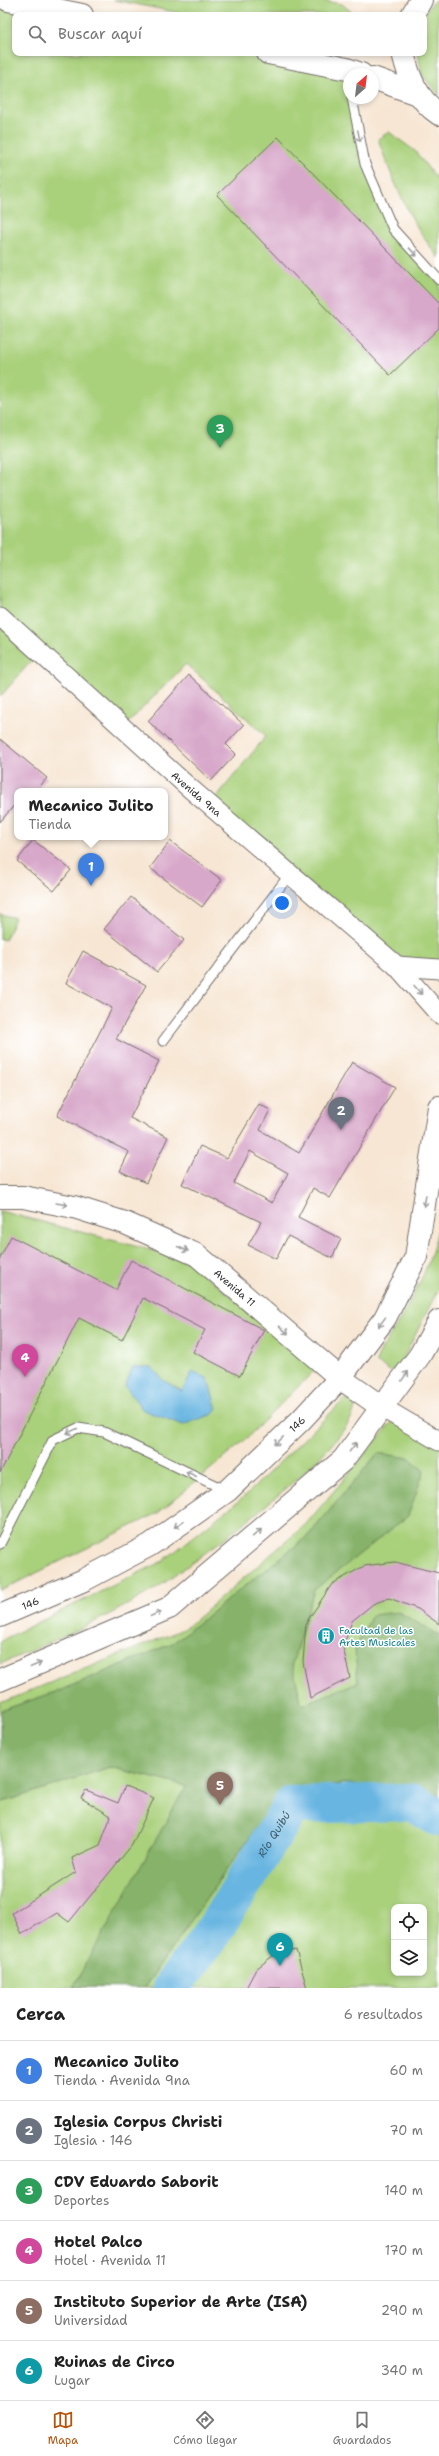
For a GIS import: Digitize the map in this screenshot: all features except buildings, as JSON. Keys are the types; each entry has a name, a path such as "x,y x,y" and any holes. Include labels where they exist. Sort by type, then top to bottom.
{"main road":[{"path":"8,0 67,12"},
{"path":"414,12 420,0"},
{"path":"280,56 343,72"},
{"path":"405,56 409,75 417,94 438,114"},
{"path":"379,80 417,94"},
{"name":"146","path":"0,1616 84,1580 150,1545 226,1491 301,1420 340,1378 385,1318 416,1257 439,1107"},
{"name":"Avenida 11","path":"0,1197 23,1197 74,1207 125,1223 197,1255 340,1378 383,1408"},
{"path":"0,1680 169,1608 343,1460 383,1408 420,1355 439,1320"}],"street":[{"name":"Avenida 9na","path":"0,616 185,784 397,966 439,1014"},
{"path":"397,966 439,969"},
{"name":"Avenida 11","path":"383,1408 439,1441"}],"lane":[{"path":"353,104 365,164 393,230 439,280"},
{"path":"162,1040 290,874"},
{"path":"0,1544 53,1440 78,1428 104,1432 226,1491"}],"green space":[{"path":"0,0 66,12 12,12 12,56 277,56 343,78 343,104 350,104 365,164 393,229 439,280 439,969 397,966 210,805 266,736 186,664 123,728 39,652 0,697"},
{"path":"114,0 319,0 342,4 352,12 175,12"},
{"path":"435,0 439,0 439,95 422,75 419,56 427,56 427,12 425,12"},
{"path":"389,132 415,151 439,182 439,258 419,231 403,201 390,170 378,139"},
{"path":"0,914 15,918 5,940 0,939"},
{"path":"0,1211 185,1259 318,1367 244,1441 158,1513 0,1591"},
{"path":"439,1224 439,1288 399,1367 390,1371 376,1362 378,1356 413,1297 428,1262"},
{"path":"345,1399 351,1401 355,1407 347,1425 330,1446 306,1470 249,1519 170,1579 135,1601 41,1647 0,1664 0,1641 163,1561 246,1495"},
{"path":"393,1421 439,1444 439,1635 398,1612 355,1649 358,1682 302,1705 292,1664 314,1590 350,1561 378,1453 308,1536 173,1643 64,1689 0,1711 0,1703 186,1628 306,1524"},
{"path":"378,1453 410,1458 424,1471 408,1516 314,1590 292,1664 302,1705 358,1682 355,1649 372,1615 398,1612 439,1635 439,1798 343,1783 276,1799 144,1988 73,1987 186,1786 110,1767 0,1803 0,1711 64,1689 173,1643 308,1536"},
{"path":"110,1767 186,1786 74,1987 76,1988 0,1988 0,1803"},
{"path":"343,1783 439,1798 439,1988 144,1988 276,1799"}],"water":[{"path":"133,1367 151,1367 163,1380 182,1391 192,1372 207,1378 217,1409 213,1414 183,1425 143,1410 125,1386"}],"waterway":[{"name":"Río Quibú","path":"171,1988 211,1935 292,1805 411,1802 439,1818"}],"place":[{"name":"CDV Eduardo Saborit","path":"220,448"},
{"name":"Mecanico Julito","path":"91,886"},
{"name":"Iglesia Corpus Christi","path":"341,1130"},
{"name":"Hotel Palco","path":"25,1377"},
{"name":"Facultad de las Artes Musicales","path":"326,1636"},
{"name":"Instituto Superior de Arte (ISA)","path":"220,1805"},
{"name":"Ruinas de Circo","path":"280,1966"}]}
